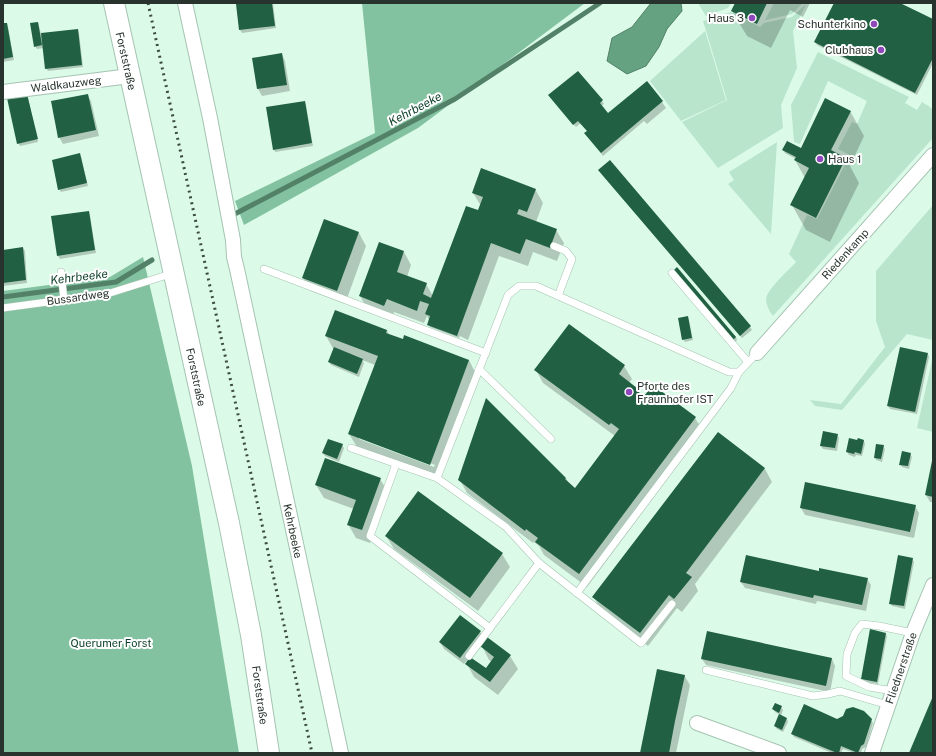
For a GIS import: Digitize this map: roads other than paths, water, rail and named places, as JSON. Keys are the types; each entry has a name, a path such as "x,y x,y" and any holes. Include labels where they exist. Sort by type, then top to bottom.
{"main road":[{"name":"Forststraße","path":"114,3 229,523 251,635 269,753"}],"street":[{"name":"Kehrbeeke","path":"185,3 210,118 233,240 234,257 341,753"},
{"name":"Waldkauzweg","path":"3,92 130,76"},
{"name":"Riedenkamp","path":"753,358 933,155"},
{"name":"Fliednerstraße","path":"872,753 913,633 933,585"},
{"path":"697,723 779,753"}],"lane":[{"path":"554,246 566,251 572,259 558,296"},
{"path":"264,268 486,353"},
{"path":"60,272 64,300"},
{"name":"Bussardweg","path":"3,308 107,294 161,278 173,272"},
{"path":"577,593 730,388 739,372 753,358 672,273"},
{"path":"437,478 508,295 519,286 536,286 729,372 739,372"},
{"path":"479,369 551,439"},
{"path":"351,448 437,478 506,527 539,563 641,643 672,604"},
{"path":"396,464 370,536 490,628"},
{"path":"469,656 539,563"},
{"path":"893,691 869,687 846,676 847,654 855,633 862,624 913,633"},
{"path":"706,670 813,696 840,691 888,705"}],"waterway":[{"name":"Kehrbeeke","path":"231,216 455,99 600,3"},
{"name":"Kehrbeeke","path":"3,297 116,282 152,260"}],"railway":[{"path":"148,3 312,753"}],"place":[{"name":"Haus 3","path":"752,18"},
{"name":"Schunterkino","path":"874,24"},
{"name":"Clubhaus","path":"881,50"},
{"name":"Haus 1","path":"820,159"},
{"name":"Pforte des Fraunhofer IST","path":"629,392"}],"park label":[{"name":"Querumer Forst","path":"111,643"}]}
